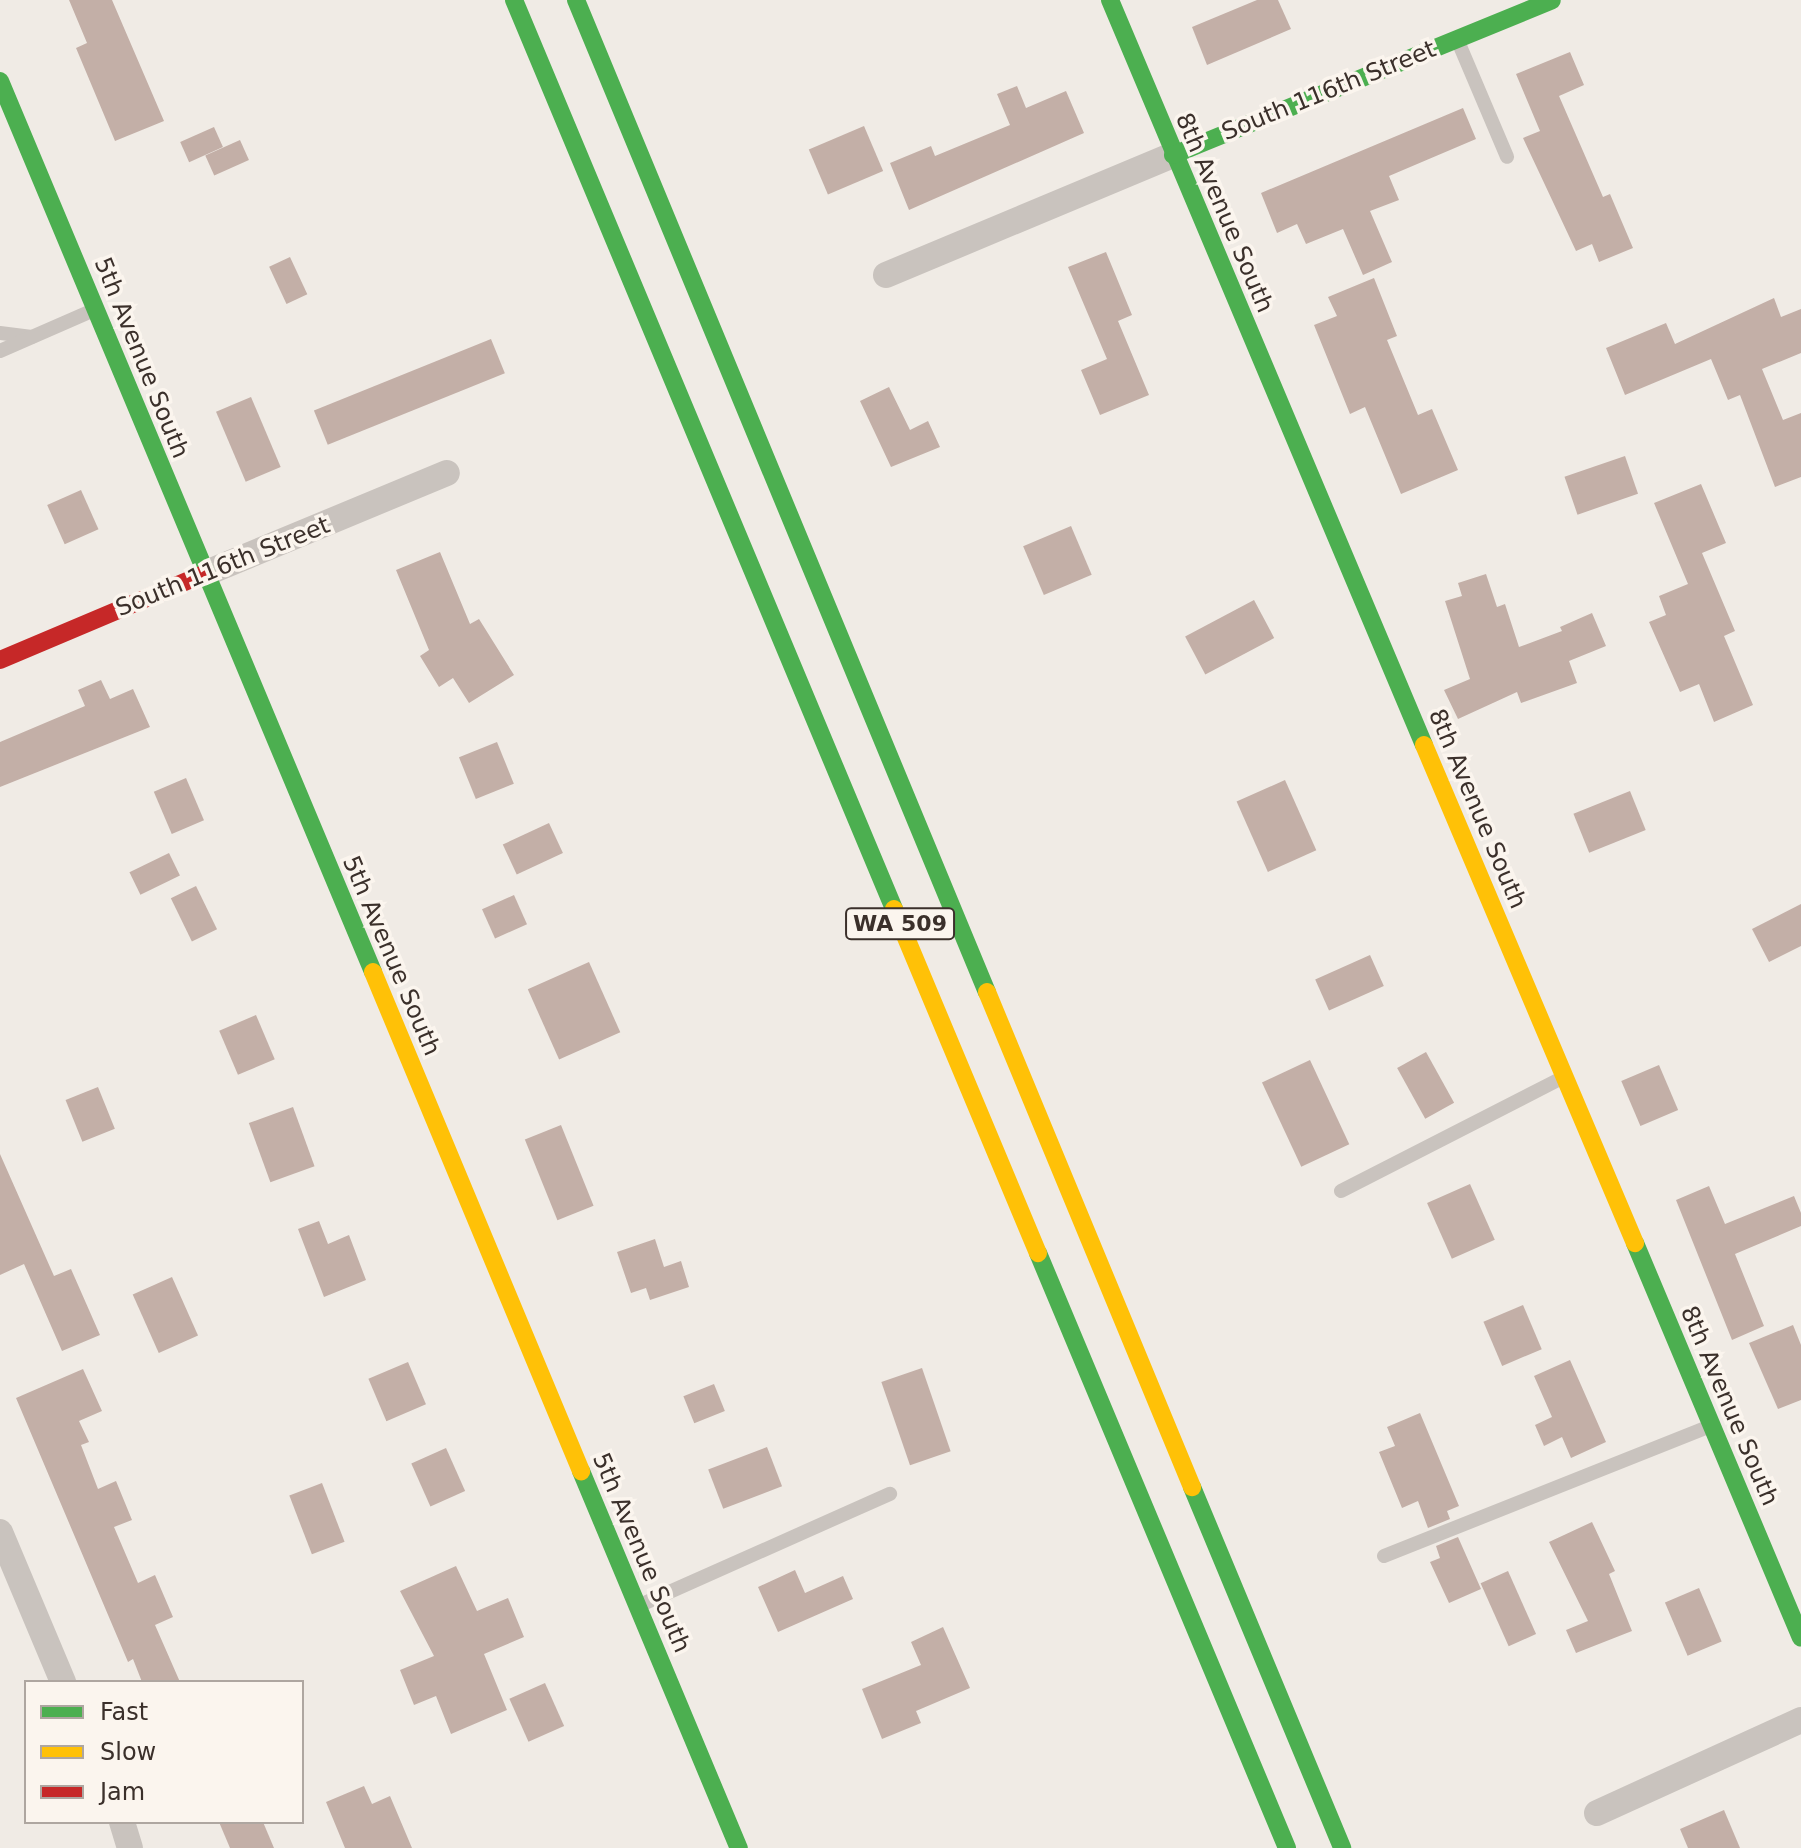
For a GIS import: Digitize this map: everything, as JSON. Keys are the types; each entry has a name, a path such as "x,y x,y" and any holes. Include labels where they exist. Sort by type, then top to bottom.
{"main road":[{"name":"WA 509","path":"514,0 1287,1848"},
{"name":"WA 509","path":"576,0 1342,1848"},
{"name":"8th Avenue South","path":"1110,0 1801,1637"},
{"name":"South 116th Street","path":"1173,155 1552,0"},
{"name":"5th Avenue South","path":"0,81 739,1848"},
{"name":"South 116th Street","path":"0,660 204,574"}],"street":[{"name":"South 116th Street","path":"886,275 1173,155"},
{"name":"South 116th Street","path":"204,574 447,473"},
{"path":"0,1532 62,1680"},
{"path":"1597,1813 1801,1720"},
{"path":"123,1824 130,1848"}],"lane":[{"path":"1457,39 1507,157"},
{"path":"0,351 95,310"},
{"path":"0,333 33,337"},
{"path":"1341,1191 1564,1077"},
{"path":"1384,1556 1712,1426"},
{"path":"637,1606 890,1494"}],"building":[{"path":"69,0 112,0 164,121 115,141 76,48 87,43"},
{"path":"1257,0 1278,0 1291,29 1207,65 1192,27"},
{"path":"1570,52 1584,85 1559,96 1603,197 1610,194 1633,248 1599,262 1592,244 1576,251 1523,138 1540,131 1516,74"},
{"path":"1017,86 1026,108 1066,91 1084,133 909,210 890,163 931,146 935,156 1010,125 997,94"},
{"path":"1463,108 1476,139 1389,176 1399,200 1370,211 1392,262 1363,275 1343,229 1306,244 1297,224 1277,233 1261,193"},
{"path":"864,126 883,171 828,195 809,149"},
{"path":"214,127 223,147 189,162 180,142"},
{"path":"240,140 249,160 214,176 205,155"},
{"path":"1106,252 1132,315 1118,321 1149,395 1100,415 1081,370 1107,359 1068,267"},
{"path":"290,257 307,294 286,304 269,267"},
{"path":"1374,278 1397,336 1387,340 1418,415 1432,409 1458,470 1401,494 1365,407 1350,414 1314,325 1337,316 1328,297"},
{"path":"1774,298 1781,317 1801,309 1801,353 1762,369 1783,420 1801,413 1801,477 1775,487 1740,395 1728,400 1711,359 1625,395 1606,348 1666,323 1675,344"},
{"path":"491,339 505,373 328,445 314,411"},
{"path":"889,387 910,430 928,421 940,447 891,467 860,401"},
{"path":"251,397 281,467 246,482 216,412"},
{"path":"1625,456 1638,494 1578,515 1564,477"},
{"path":"1701,484 1726,543 1702,553 1735,631 1724,636 1753,705 1714,722 1699,684 1680,692 1649,622 1666,615 1659,596 1688,584 1654,503"},
{"path":"81,490 98,529 65,544 47,505"},
{"path":"1071,526 1092,575 1044,595 1023,546"},
{"path":"440,552 470,624 479,619 514,675 469,703 453,678 439,687 420,656 429,650 396,570"},
{"path":"1486,574 1497,607 1505,604 1519,647 1562,631 1560,627 1592,613 1606,646 1569,661 1577,683 1521,703 1517,692 1458,719 1444,690 1470,679 1445,601 1462,596 1458,583"},
{"path":"1254,600 1274,638 1205,675 1185,637"},
{"path":"101,680 110,699 133,689 150,727 0,787 0,742 85,706 78,690"},
{"path":"497,742 514,784 476,799 459,757"},
{"path":"186,778 204,820 172,834 154,792"},
{"path":"1285,780 1316,850 1268,872 1237,802"},
{"path":"1630,791 1646,830 1589,853 1573,814"},
{"path":"549,823 563,853 517,874 503,845"},
{"path":"169,853 180,875 140,895 129,872"},
{"path":"196,886 217,929 192,941 171,898"},
{"path":"514,895 527,924 495,938 482,909"},
{"path":"1801,904 1801,946 1769,962 1752,929"},
{"path":"1370,955 1384,986 1329,1010 1315,979"},
{"path":"589,962 620,1032 559,1060 528,989"},
{"path":"256,1015 275,1059 238,1075 219,1031"},
{"path":"1426,1052 1454,1103 1425,1119 1397,1068"},
{"path":"1310,1060 1349,1144 1301,1167 1262,1082"},
{"path":"1659,1065 1678,1110 1640,1126 1621,1081"},
{"path":"98,1087 115,1129 82,1142 66,1100"},
{"path":"293,1107 315,1166 270,1182 249,1123"},
{"path":"561,1125 594,1206 557,1220 525,1140"},
{"path":"0,1154 54,1276 71,1269 100,1335 62,1351 24,1264 0,1275"},
{"path":"1470,1184 1495,1240 1452,1259 1427,1203"},
{"path":"1709,1186 1725,1224 1794,1196 1801,1213 1801,1226 1735,1254 1764,1326 1732,1340 1676,1200"},
{"path":"319,1221 328,1244 349,1235 366,1280 324,1297 298,1229"},
{"path":"655,1239 664,1267 681,1261 689,1287 650,1300 646,1288 631,1293 617,1252"},
{"path":"172,1277 198,1335 159,1353 133,1294"},
{"path":"1523,1305 1542,1349 1502,1366 1483,1322"},
{"path":"1793,1325 1801,1345 1801,1400 1778,1409 1749,1343"},
{"path":"1570,1360 1606,1442 1571,1458 1562,1437 1544,1446 1535,1425 1552,1417 1534,1376"},
{"path":"408,1362 426,1404 386,1421 368,1379"},
{"path":"922,1368 951,1451 910,1465 881,1382"},
{"path":"83,1369 102,1411 79,1421 89,1442 81,1445 98,1489 116,1481 132,1520 114,1527 138,1583 155,1575 173,1617 155,1625 179,1680 141,1680 133,1659 128,1662 16,1398"},
{"path":"714,1384 725,1411 694,1423 683,1396"},
{"path":"1420,1413 1459,1506 1447,1511 1450,1519 1428,1528 1418,1501 1402,1508 1379,1452 1395,1446 1387,1427"},
{"path":"767,1447 782,1486 723,1509 708,1470"},
{"path":"446,1448 465,1491 430,1506 411,1463"},
{"path":"322,1483 345,1542 312,1554 289,1496"},
{"path":"1592,1522 1615,1571 1609,1574 1632,1631 1576,1653 1566,1630 1588,1621 1549,1542"},
{"path":"1458,1537 1481,1589 1449,1603 1430,1562 1440,1558 1436,1546"},
{"path":"456,1566 477,1611 508,1598 524,1637 484,1654 507,1710 451,1734 436,1696 414,1705 400,1670 434,1656 400,1591"},
{"path":"795,1570 805,1593 843,1576 853,1599 778,1632 758,1587"},
{"path":"1508,1571 1536,1634 1509,1646 1481,1583"},
{"path":"1699,1588 1722,1641 1688,1656 1665,1602"},
{"path":"943,1627 970,1688 916,1711 921,1723 882,1739 862,1689 921,1665 911,1642"},
{"path":"545,1683 564,1726 528,1742 509,1699"},
{"path":"364,1786 372,1804 390,1796 412,1848 345,1848 326,1802"},
{"path":"1724,1810 1740,1848 1688,1848 1680,1829"},
{"path":"220,1824 264,1824 274,1848 230,1848"}],"traffic: fast":[{"path":"514,0 894,909"},
{"path":"576,0 987,992"},
{"path":"1110,0 1424,745"},
{"path":"1173,155 1552,0"},
{"path":"0,81 373,972"},
{"path":"1635,1243 1801,1637"},
{"path":"1038,1253 1287,1848"},
{"path":"581,1471 739,1848"},
{"path":"1192,1487 1342,1848"}],"traffic: slow":[{"path":"1424,745 1635,1243"},
{"path":"894,909 1038,1253"},
{"path":"373,972 581,1471"},
{"path":"987,992 1192,1487"}],"traffic: jam":[{"path":"0,660 204,574"}]}
